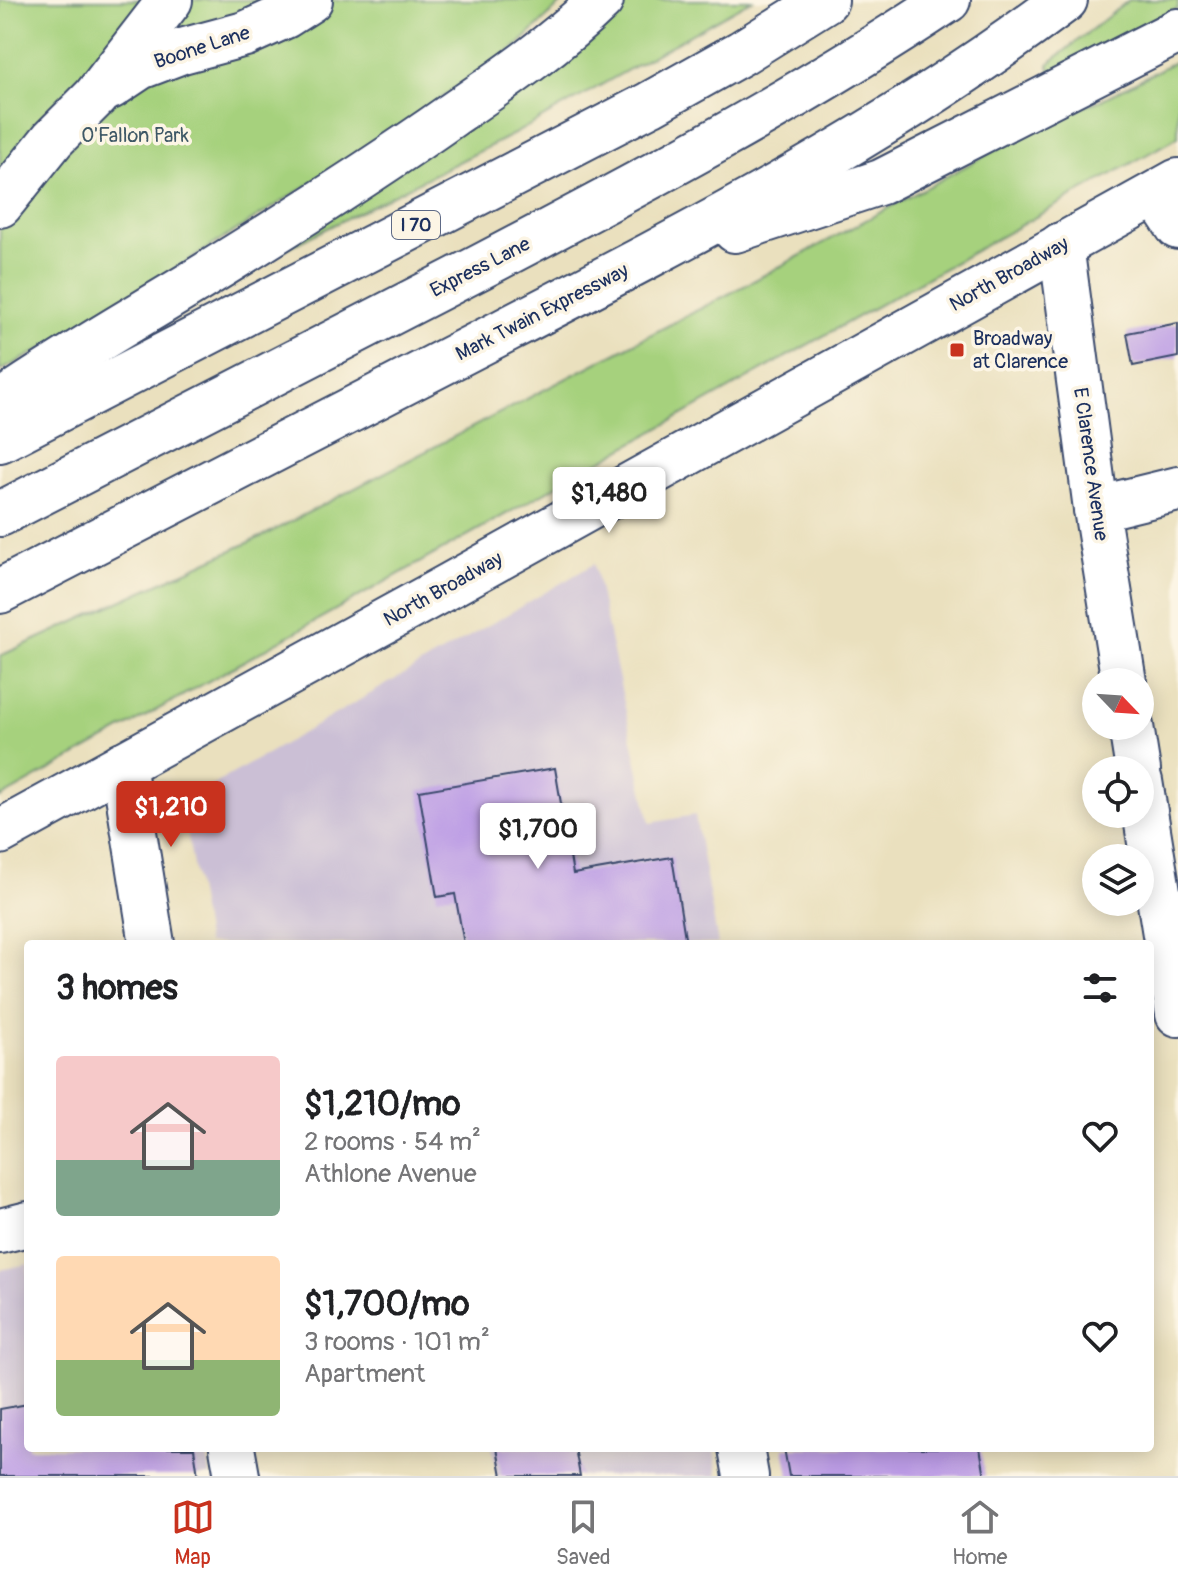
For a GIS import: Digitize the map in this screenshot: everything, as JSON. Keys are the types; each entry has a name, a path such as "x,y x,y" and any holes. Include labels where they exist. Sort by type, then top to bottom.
{"main road":[{"path":"0,205 53,139 95,97 170,0"},
{"name":"Boone Lane","path":"95,97 140,67 182,51 245,34 285,16 310,0"},
{"path":"0,403 46,371 388,160 498,83 601,0"},
{"name":"I 70","path":"0,440 650,104 826,0"},
{"name":"Express Lane","path":"0,514 648,179 782,104 948,0"},
{"name":"Mark Twain Expressway","path":"0,591 638,262 871,131 1065,0"},
{"path":"638,262 881,182 1178,31"},
{"name":"North Broadway","path":"0,832 1061,245 1171,201"},
{"name":"E Clarence Avenue","path":"1061,245 1096,509 1122,668"},
{"path":"1096,509 1178,489"},
{"path":"123,764 151,940"},
{"path":"1146,828 1167,997"},
{"path":"0,1231 24,1225"},
{"path":"233,1452 237,1476"},
{"path":"742,1452 746,1476"}],"shaded area":[{"path":"594,564 650,823 695,815 717,940 206,940 182,803"},
{"path":"24,1265 24,1452 207,1452 210,1476 0,1476 0,1270"},
{"path":"493,1452 715,1452 718,1476 497,1476"}],"green space":[{"name":"O'Fallon Park","path":"0,0 565,0 517,46 395,130 82,328 0,371"},
{"path":"630,0 752,0 514,134 194,295 608,21"},
{"path":"1129,0 1178,0 1178,8 1052,74 1048,64"},
{"path":"1178,60 1178,137 0,798 0,656 263,536 744,286 1051,120 1101,100"}],"building":[{"path":"1178,323 1178,357 1133,366 1127,333"},
{"path":"555,768 573,874 672,857 685,940 463,940 455,894 437,897 419,791"},
{"path":"24,1405 24,1452 195,1452 198,1476 0,1476 0,1409"},
{"path":"498,1452 576,1452 580,1476 502,1476"},
{"path":"785,1452 981,1452 985,1476 789,1476"}],"place":[{"name":"Broadway at Clarence","path":"957,350"}]}
